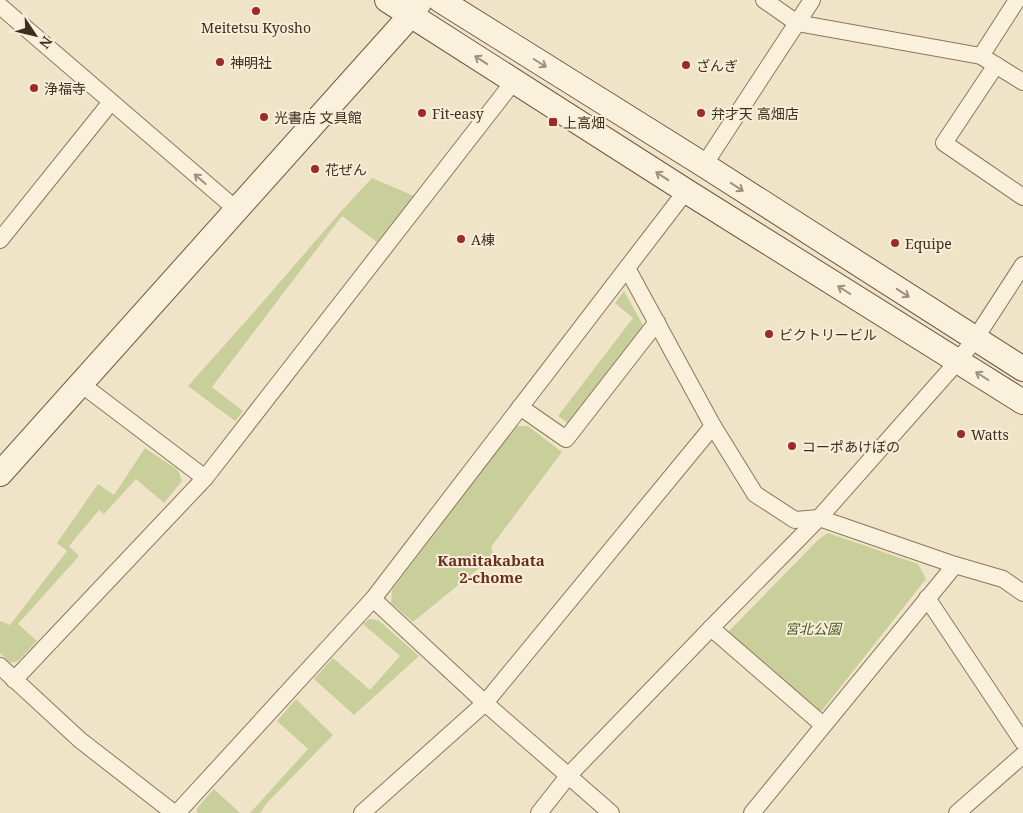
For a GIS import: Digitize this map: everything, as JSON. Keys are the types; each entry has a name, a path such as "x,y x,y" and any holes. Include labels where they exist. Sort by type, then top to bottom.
{"street":[{"path":"387,0 416,8 514,81 1023,402"},
{"path":"440,0 704,165 1023,369"},
{"path":"764,0 798,23 981,56 1023,82"},
{"path":"704,165 812,0"},
{"path":"981,56 1017,0"},
{"path":"0,6 237,210"},
{"path":"0,473 416,8"},
{"path":"996,65 944,143 1023,197"},
{"path":"14,680 205,478 514,81"},
{"path":"0,240 111,102"},
{"path":"0,666 80,740 176,813 373,599 686,191"},
{"path":"539,813 569,776 819,518 958,361 975,339 1023,265"},
{"path":"627,268 713,426 755,494 795,520 819,518 1003,579 1023,592"},
{"path":"520,407 566,439 657,322"},
{"path":"81,384 205,478"},
{"path":"362,813 485,703 713,426"},
{"path":"752,813 955,564"},
{"path":"927,598 1023,742"},
{"path":"373,599 485,703 611,813"},
{"path":"711,628 823,725"},
{"path":"957,813 1023,755"}],"green space":[{"path":"372,178 414,196 377,242 342,216 212,387 243,411 235,421 188,386"},
{"path":"624,291 644,327 569,424 558,416 633,318 615,303"},
{"path":"516,426 528,426 562,452 491,547 494,556 413,622 391,603 392,590"},
{"path":"145,448 178,470 182,481 164,503 136,479 104,514 99,510 69,546 79,556 18,624 37,641 18,661 10,663 0,653 0,622 10,625 67,551 57,543 98,484 114,495"},
{"name":"宮北公園","path":"828,533 918,564 926,579 820,713 727,633 819,539"},
{"path":"369,619 378,620 419,656 354,715 314,679 333,658 370,690 400,656 363,624"},
{"path":"296,699 333,735 267,803 260,813 250,813 308,749 277,721"},
{"path":"214,789 240,813 197,813 197,808"}],"place":[{"name":"Meitetsu Kyosho","path":"256,11"},
{"name":"神明社","path":"220,62"},
{"name":"ざんぎ","path":"686,65"},
{"name":"浄福寺","path":"34,88"},
{"name":"Fit-easy","path":"422,113"},
{"name":"弁才天 高畑店","path":"701,113"},
{"name":"光書店 文具館","path":"264,117"},
{"name":"上高畑","path":"553,122"},
{"name":"花ぜん","path":"315,169"},
{"name":"A棟","path":"461,239"},
{"name":"Equipe","path":"895,243"},
{"name":"ビクトリービル","path":"769,334"},
{"name":"Watts","path":"961,434"},
{"name":"コーポあけぼの","path":"792,446"}],"district":[{"name":"Kamitakabata 2-chome","path":"491,568"}]}
